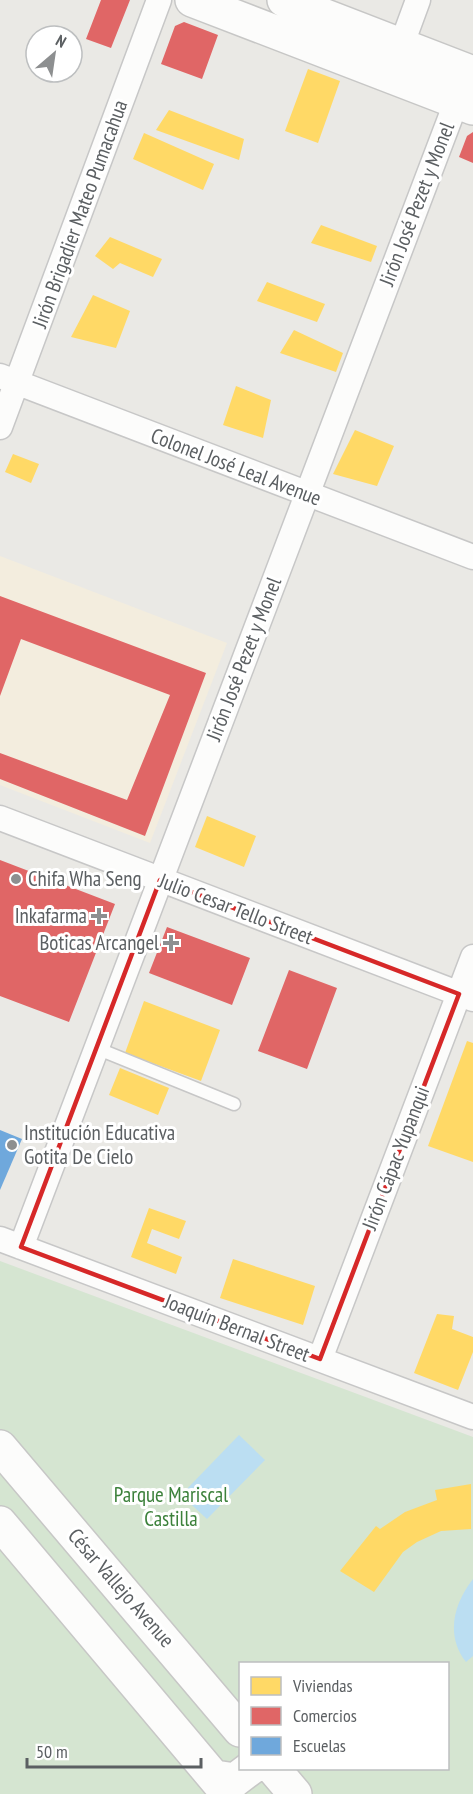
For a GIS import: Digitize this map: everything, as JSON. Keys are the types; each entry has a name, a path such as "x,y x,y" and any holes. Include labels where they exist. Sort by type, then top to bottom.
{"main road":[{"path":"192,0 464,105"},
{"path":"284,0 470,72"},
{"name":"César Vallejo Avenue","path":"0,1447 239,1729"},
{"path":"0,1523 221,1785 235,1780 248,1770"},
{"path":"275,1770 295,1794"}],"street":[{"name":"Jirón Brigadier Mateo Pumacahua","path":"0,427 8,379 159,0"},
{"path":"390,76 418,0"},
{"name":"Jirón José Pezet y Monel","path":"10,1243 96,1048 307,494 464,105 470,72"},
{"name":"Colonel José Leal Avenue","path":"8,379 473,557"},
{"name":"Julio Cesar Tello Street","path":"0,818 466,997"},
{"name":"Jirón Cápac Yupanqui","path":"320,1359 466,997 473,957"},
{"name":"Joaquín Bernal Street","path":"10,1243 473,1417"}],"lane":[{"path":"96,1048 234,1104"}],"highlighted area":[{"path":"160,880 459,994 320,1359 21,1247"}],"shaded area":[{"path":"0,556 227,643 150,843 0,785"}],"green space":[{"name":"Parque Mariscal Castilla","path":"0,1261 473,1437 473,1794 0,1794"}],"water":[{"path":"239,1435 265,1460 207,1519 181,1495"},
{"path":"473,1579 473,1656 466,1662 459,1652 454,1630 461,1598"}],"building: Viviendas":[{"path":"308,69 340,81 318,143 285,131"},
{"path":"169,110 244,139 239,160 156,130"},
{"path":"144,133 214,164 203,190 133,159"},
{"path":"321,225 377,246 371,262 311,243"},
{"path":"110,237 162,259 153,277 120,263 113,269 95,256"},
{"path":"267,282 325,304 317,322 257,301"},
{"path":"93,295 130,311 116,348 71,337"},
{"path":"294,330 343,353 336,372 280,353"},
{"path":"236,386 271,400 263,438 223,425"},
{"path":"355,430 394,446 377,486 333,474"},
{"path":"13,454 39,464 31,483 5,472"},
{"path":"207,816 256,836 244,867 195,847"},
{"path":"144,1001 220,1030 201,1081 125,1053"},
{"path":"467,1041 473,1043 473,1162 428,1146"},
{"path":"120,1068 169,1088 158,1115 109,1095"},
{"path":"149,1208 186,1221 179,1239 152,1229 147,1243 182,1257 176,1274 131,1257"},
{"path":"233,1259 315,1286 303,1325 220,1298"},
{"path":"437,1314 454,1316 452,1329 473,1337 473,1352 458,1390 414,1373"},
{"path":"471,1484 471,1529 441,1531 417,1542 403,1552 374,1592 340,1571 376,1526 380,1529 405,1512 437,1500 435,1490"}],"building: Comercios":[{"path":"101,0 130,0 111,48 86,39"},
{"path":"184,22 218,35 202,79 161,64 175,26"},
{"path":"473,132 473,163 459,157 467,136"},
{"path":"0,596 206,673 145,836 0,779 0,753 127,800 170,695 21,639 0,696"},
{"path":"0,860 115,904 69,1022 0,996"},
{"path":"167,927 250,958 232,1005 149,973"},
{"path":"289,970 337,988 307,1069 258,1051"}],"building: Escuelas":[{"path":"0,1130 22,1139 0,1190"}],"place":[{"name":"Chifa Wha Seng","path":"16,879"},
{"name":"Inkafarma","path":"99,916"},
{"name":"Boticas Arcangel","path":"171,943"},
{"name":"Institución Educativa Gotita De Cielo","path":"12,1145"}]}
